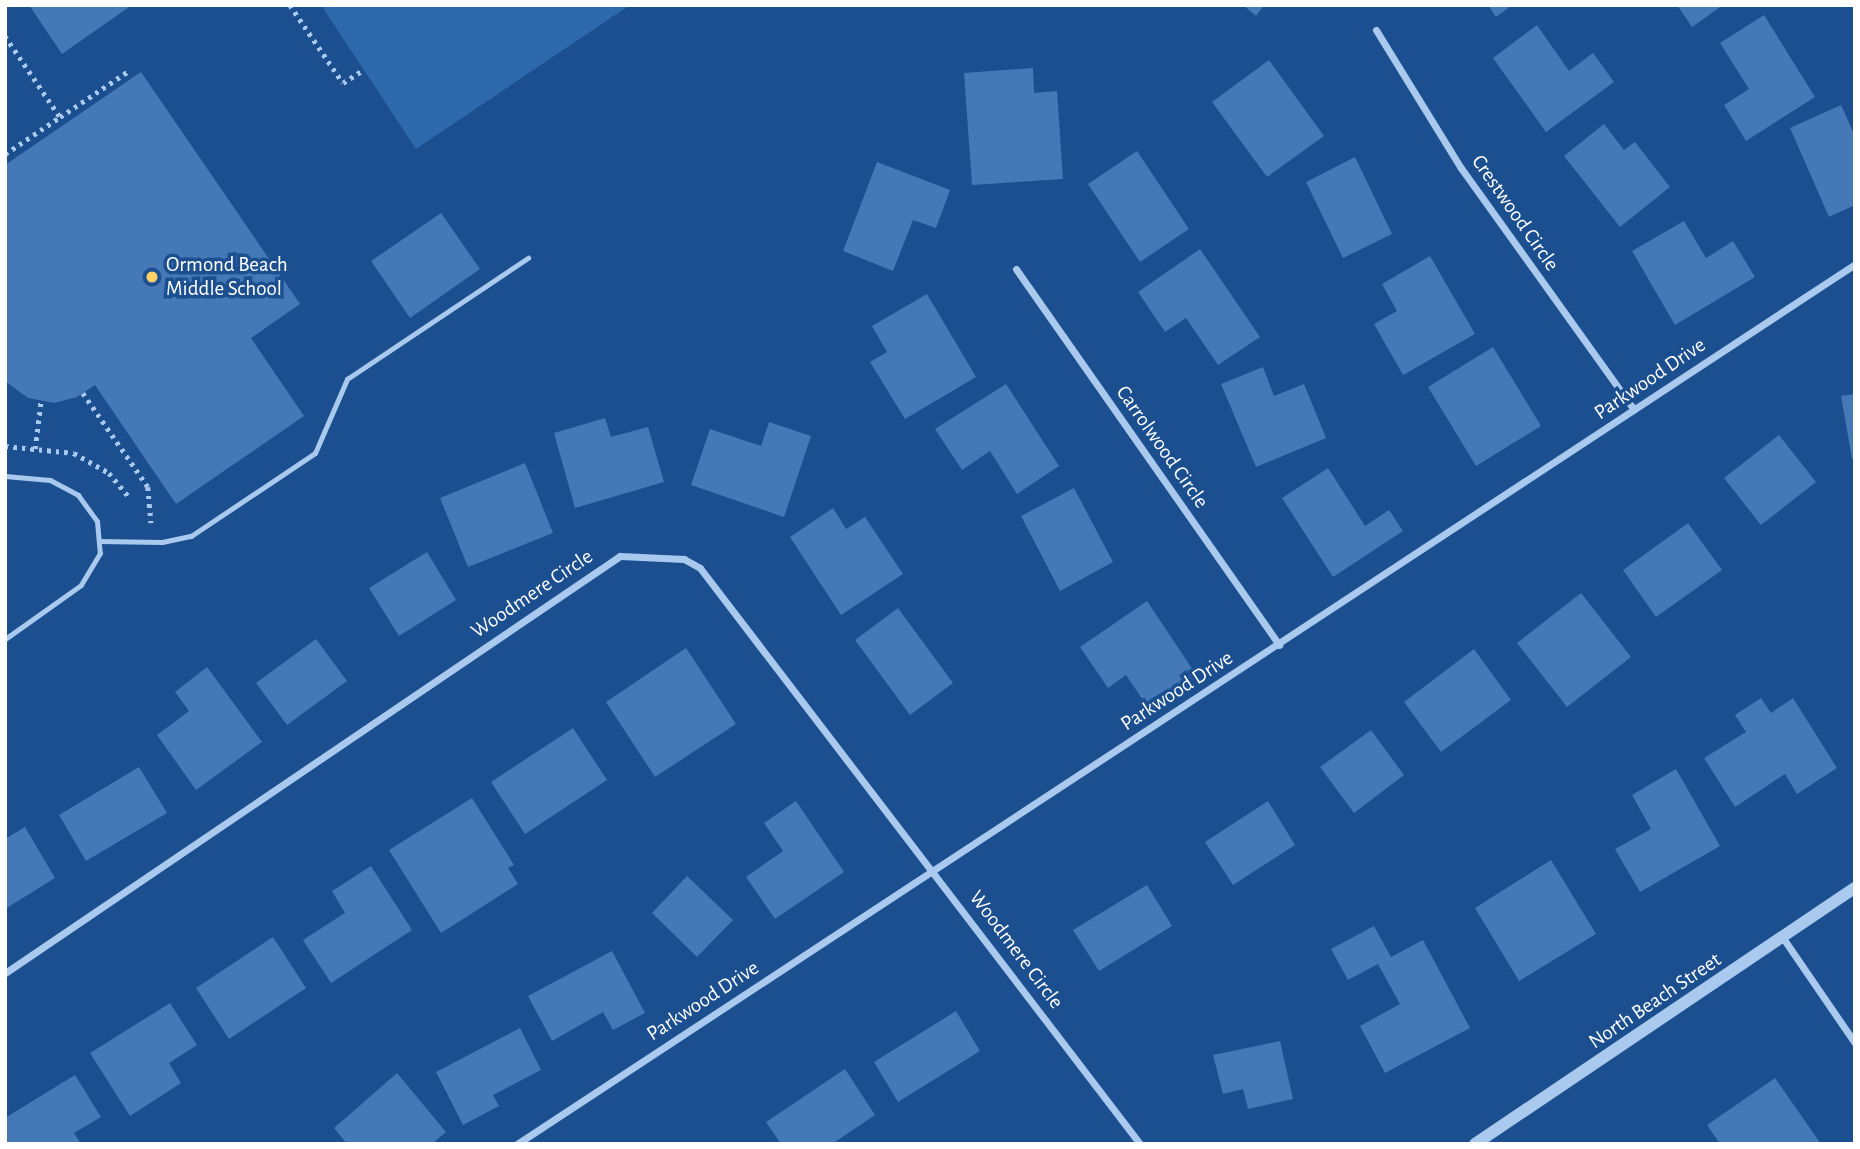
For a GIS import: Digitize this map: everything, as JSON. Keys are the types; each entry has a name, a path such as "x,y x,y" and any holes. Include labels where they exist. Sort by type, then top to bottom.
{"street":[{"name":"Crestwood Circle","path":"1376,30 1461,168 1634,410"},
{"name":"Parkwood Drive","path":"517,1144 1855,264"},
{"name":"Carrolwood Circle","path":"1016,269 1279,645"},
{"name":"Woodmere Circle","path":"5,974 620,556 684,559 701,568 934,870 1140,1144"},
{"name":"North Beach Street","path":"1475,1144 1855,888"},
{"path":"1783,938 1855,1043"}],"lane":[{"path":"99,541 162,542 191,536 315,453 347,379 528,258"},
{"path":"5,476 50,480 78,495 97,521 100,552 81,585 5,639"}],"path":[{"path":"290,5 343,83 363,70"},
{"path":"5,36 60,117"},
{"path":"5,154 130,70"},
{"path":"83,393 148,487 151,523"},
{"path":"34,449 41,400"},
{"path":"5,446 74,453 109,473 128,496"}],"shaded area":[{"path":"321,5 630,5 416,149"}],"building":[{"path":"29,5 132,5 62,54"},
{"path":"1243,5 1264,5 1256,16"},
{"path":"1488,5 1512,5 1496,17"},
{"path":"1677,5 1723,5 1692,27"},
{"path":"1764,15 1815,97 1746,141 1724,105 1749,89 1720,43"},
{"path":"1537,25 1569,71 1593,53 1614,82 1546,132 1493,58"},
{"path":"1269,60 1324,136 1267,177 1212,102"},
{"path":"1033,68 1034,93 1057,91 1063,179 972,185 964,73"},
{"path":"141,72 300,304 251,338 304,416 176,504 95,385 77,397 54,403 28,398 5,381 5,165"},
{"path":"1841,105 1855,136 1855,205 1829,217 1790,128"},
{"path":"1604,124 1624,150 1635,142 1670,187 1620,227 1564,156"},
{"path":"1137,151 1189,229 1140,262 1088,184"},
{"path":"1355,157 1392,234 1343,258 1306,182"},
{"path":"877,162 950,190 936,228 913,220 893,271 843,251"},
{"path":"441,213 480,269 410,318 371,261"},
{"path":"1684,221 1706,258 1733,241 1755,277 1675,325 1632,251"},
{"path":"1200,249 1260,337 1218,365 1186,318 1165,332 1138,292"},
{"path":"1430,256 1475,334 1403,375 1374,324 1397,311 1382,284"},
{"path":"927,294 976,377 905,419 870,362 887,352 872,326"},
{"path":"1493,347 1541,426 1476,466 1428,387"},
{"path":"1263,367 1274,396 1304,384 1326,438 1256,467 1221,384"},
{"path":"1006,384 1059,466 1017,494 990,451 962,470 935,429"},
{"path":"1855,394 1855,459 1852,459 1841,396"},
{"path":"605,418 611,437 648,427 664,482 575,508 554,433"},
{"path":"769,422 811,436 784,517 691,485 710,429 761,446"},
{"path":"1779,435 1816,482 1761,525 1724,478"},
{"path":"525,463 553,533 468,567 440,498"},
{"path":"1328,468 1365,526 1389,510 1403,531 1333,577 1282,498"},
{"path":"1074,488 1113,562 1060,591 1021,516"},
{"path":"833,508 846,529 865,517 903,574 841,615 790,537"},
{"path":"1688,523 1722,570 1656,617 1623,570"},
{"path":"427,552 456,600 399,636 369,588"},
{"path":"1581,593 1631,657 1567,707 1517,643"},
{"path":"1147,601 1197,676 1149,709 1126,675 1108,688 1080,647"},
{"path":"898,608 953,683 910,715 855,640"},
{"path":"316,639 347,681 287,725 256,683"},
{"path":"686,648 736,724 655,777 606,702"},
{"path":"1474,649 1511,700 1441,752 1404,702"},
{"path":"207,667 262,742 196,790 157,735 189,711 175,692"},
{"path":"1761,698 1771,713 1793,698 1837,768 1797,794 1785,774 1735,807 1704,758 1746,732 1735,715"},
{"path":"573,728 607,780 525,834 491,782"},
{"path":"1371,730 1404,775 1354,813 1320,767"},
{"path":"139,767 167,813 86,861 59,815"},
{"path":"1676,769 1720,846 1640,892 1615,849 1651,829 1632,795"},
{"path":"472,798 514,865 508,868 518,884 441,933 389,850"},
{"path":"796,801 844,872 775,919 746,877 783,851 764,823"},
{"path":"1268,801 1295,845 1233,885 1205,842"},
{"path":"25,827 55,878 5,909 5,839"},
{"path":"1551,860 1596,934 1519,981 1475,908"},
{"path":"371,866 412,930 331,983 303,940 345,913 332,891"},
{"path":"687,876 733,920 697,957 652,913"},
{"path":"1147,885 1172,926 1099,971 1073,930"},
{"path":"1374,926 1391,957 1423,940 1470,1028 1385,1073 1360,1026 1400,1004 1378,964 1348,980 1331,949"},
{"path":"273,937 306,988 229,1039 196,988"},
{"path":"612,951 645,1013 613,1030 603,1012 552,1041 528,996"},
{"path":"170,1003 197,1045 169,1063 181,1083 130,1116 90,1053"},
{"path":"956,1011 980,1051 898,1102 874,1062"},
{"path":"520,1028 541,1070 493,1095 499,1106 463,1125 436,1072"},
{"path":"1280,1041 1293,1099 1248,1109 1243,1089 1223,1094 1213,1055"},
{"path":"845,1069 875,1115 832,1144 781,1144 766,1122"},
{"path":"397,1073 446,1132 432,1144 347,1144 334,1128"},
{"path":"75,1075 101,1117 74,1133 81,1144 5,1144 5,1118"},
{"path":"1775,1078 1821,1144 1720,1144 1707,1125"}],"place":[{"name":"Ormond Beach Middle School","path":"152,277"}]}
